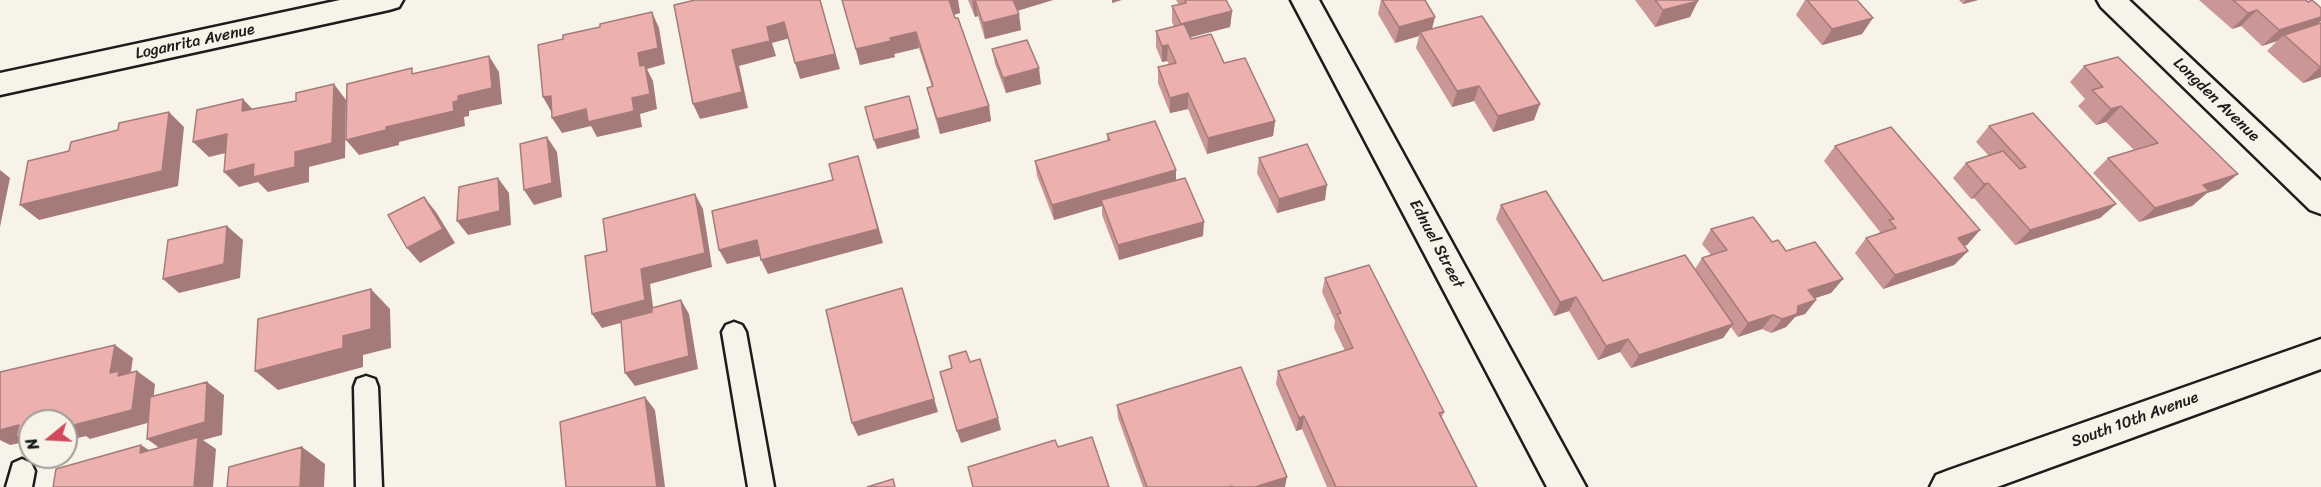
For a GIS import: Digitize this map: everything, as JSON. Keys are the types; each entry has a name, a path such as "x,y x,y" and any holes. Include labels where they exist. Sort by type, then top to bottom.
{"street":[{"name":"Loganrita Avenue","path":"0,84 389,0"},
{"name":"Ednuel Street","path":"1305,0 1567,487"},
{"name":"Longden Avenue","path":"2110,0 2321,201"},
{"name":"South 10th Avenue","path":"1949,487 2321,354"}],"lane":[{"path":"734,332 761,487"},
{"path":"366,387 369,487"}],"building":[{"path":"695,0 820,0 835,54 795,63 784,22 767,27 770,41 732,50 742,92 693,104 674,5"},
{"path":"842,0 949,0 955,18 958,18 989,106 937,119 927,88 933,86 916,32 890,38 891,41 856,49"},
{"path":"975,0 1013,0 1019,14 983,23"},
{"path":"1185,0 1226,0 1232,11 1181,24 1172,6 1186,3"},
{"path":"1382,0 1425,0 1435,17 1399,27"},
{"path":"1655,0 1697,0 1698,1 1663,10"},
{"path":"1807,0 1857,0 1873,18 1832,29"},
{"path":"2233,0 2306,0 2308,2 2312,0 2321,8 2321,17 2279,30 2257,10 2248,13"},
{"path":"652,12 658,48 638,53 640,66 645,65 650,94 632,98 634,111 588,122 586,109 552,118 551,96 543,97 538,45 563,39 563,35 600,27 600,24"},
{"path":"1482,16 1540,104 1498,116 1479,86 1457,91 1420,32"},
{"path":"2321,23 2321,67 2320,67 2284,35"},
{"path":"1184,24 1191,39 1211,34 1224,63 1245,58 1275,121 1208,138 1188,93 1170,98 1158,67 1176,63 1168,45 1162,46 1156,31"},
{"path":"1027,40 1039,68 1003,78 992,49"},
{"path":"489,56 492,88 458,96 458,101 453,102 454,111 386,127 386,130 346,140 347,84 412,68 412,74"},
{"path":"2118,57 2238,174 2203,185 2209,191 2155,208 2108,158 2158,143 2121,106 2111,109 2092,90 2103,87 2084,66"},
{"path":"334,84 332,143 295,152 295,167 253,177 254,164 224,172 227,134 193,142 197,110 243,99 242,111 296,101 296,93"},
{"path":"909,96 918,129 874,140 865,107"},
{"path":"169,112 162,171 20,205 28,161 69,151 71,142 118,130 119,123"},
{"path":"2033,113 2116,204 2030,230 1988,183 1984,184 1966,163 2003,151 2020,169 2026,167 1989,126"},
{"path":"1155,121 1176,170 1052,205 1035,161 1110,140 1107,134"},
{"path":"1891,127 1980,230 1958,238 1968,251 1895,275 1866,238 1896,228 1889,220 1894,219 1835,146"},
{"path":"547,137 552,183 524,190 520,144"},
{"path":"1307,144 1327,185 1279,199 1259,158"},
{"path":"858,156 878,229 761,260 757,240 719,250 712,211 833,180 829,164"},
{"path":"498,178 500,211 457,221 459,187"},
{"path":"1185,178 1204,222 1118,245 1101,200"},
{"path":"1546,191 1603,281 1685,255 1733,324 1639,355 1628,339 1606,346 1576,297 1560,302 1501,205"},
{"path":"695,194 705,253 641,269 645,300 592,314 585,256 607,251 603,219"},
{"path":"424,197 443,229 407,248 388,215"},
{"path":"1753,217 1772,242 1778,240 1786,251 1815,242 1843,279 1808,290 1816,300 1798,306 1797,314 1782,319 1773,315 1748,323 1702,258 1727,250 1711,229"},
{"path":"227,226 224,264 163,279 168,240"},
{"path":"1369,265 1444,412 1439,413 1477,487 1336,487 1304,416 1299,418 1278,371 1353,348 1337,314 1341,313 1325,278"},
{"path":"902,288 934,399 852,423 826,310"},
{"path":"371,289 371,329 343,336 343,348 255,371 258,319"},
{"path":"681,300 689,356 625,373 621,320 652,312 652,308"},
{"path":"115,345 110,373 119,371 118,376 137,371 132,410 78,424 78,409 18,409 18,425 0,430 0,372"},
{"path":"966,351 970,362 980,359 998,418 957,431 940,372 952,368 949,356"},
{"path":"1241,367 1287,477 1255,487 1147,487 1117,405"},
{"path":"207,382 205,422 147,439 150,397"},
{"path":"645,397 657,487 566,487 560,422"},
{"path":"198,437 194,487 53,487 56,469 78,469 78,463 141,445 140,453"},
{"path":"1092,437 1109,487 973,487 968,467 1055,440 1058,447"},
{"path":"302,447 300,487 227,487 229,467"},
{"path":"893,479 895,487 867,487"}]}
